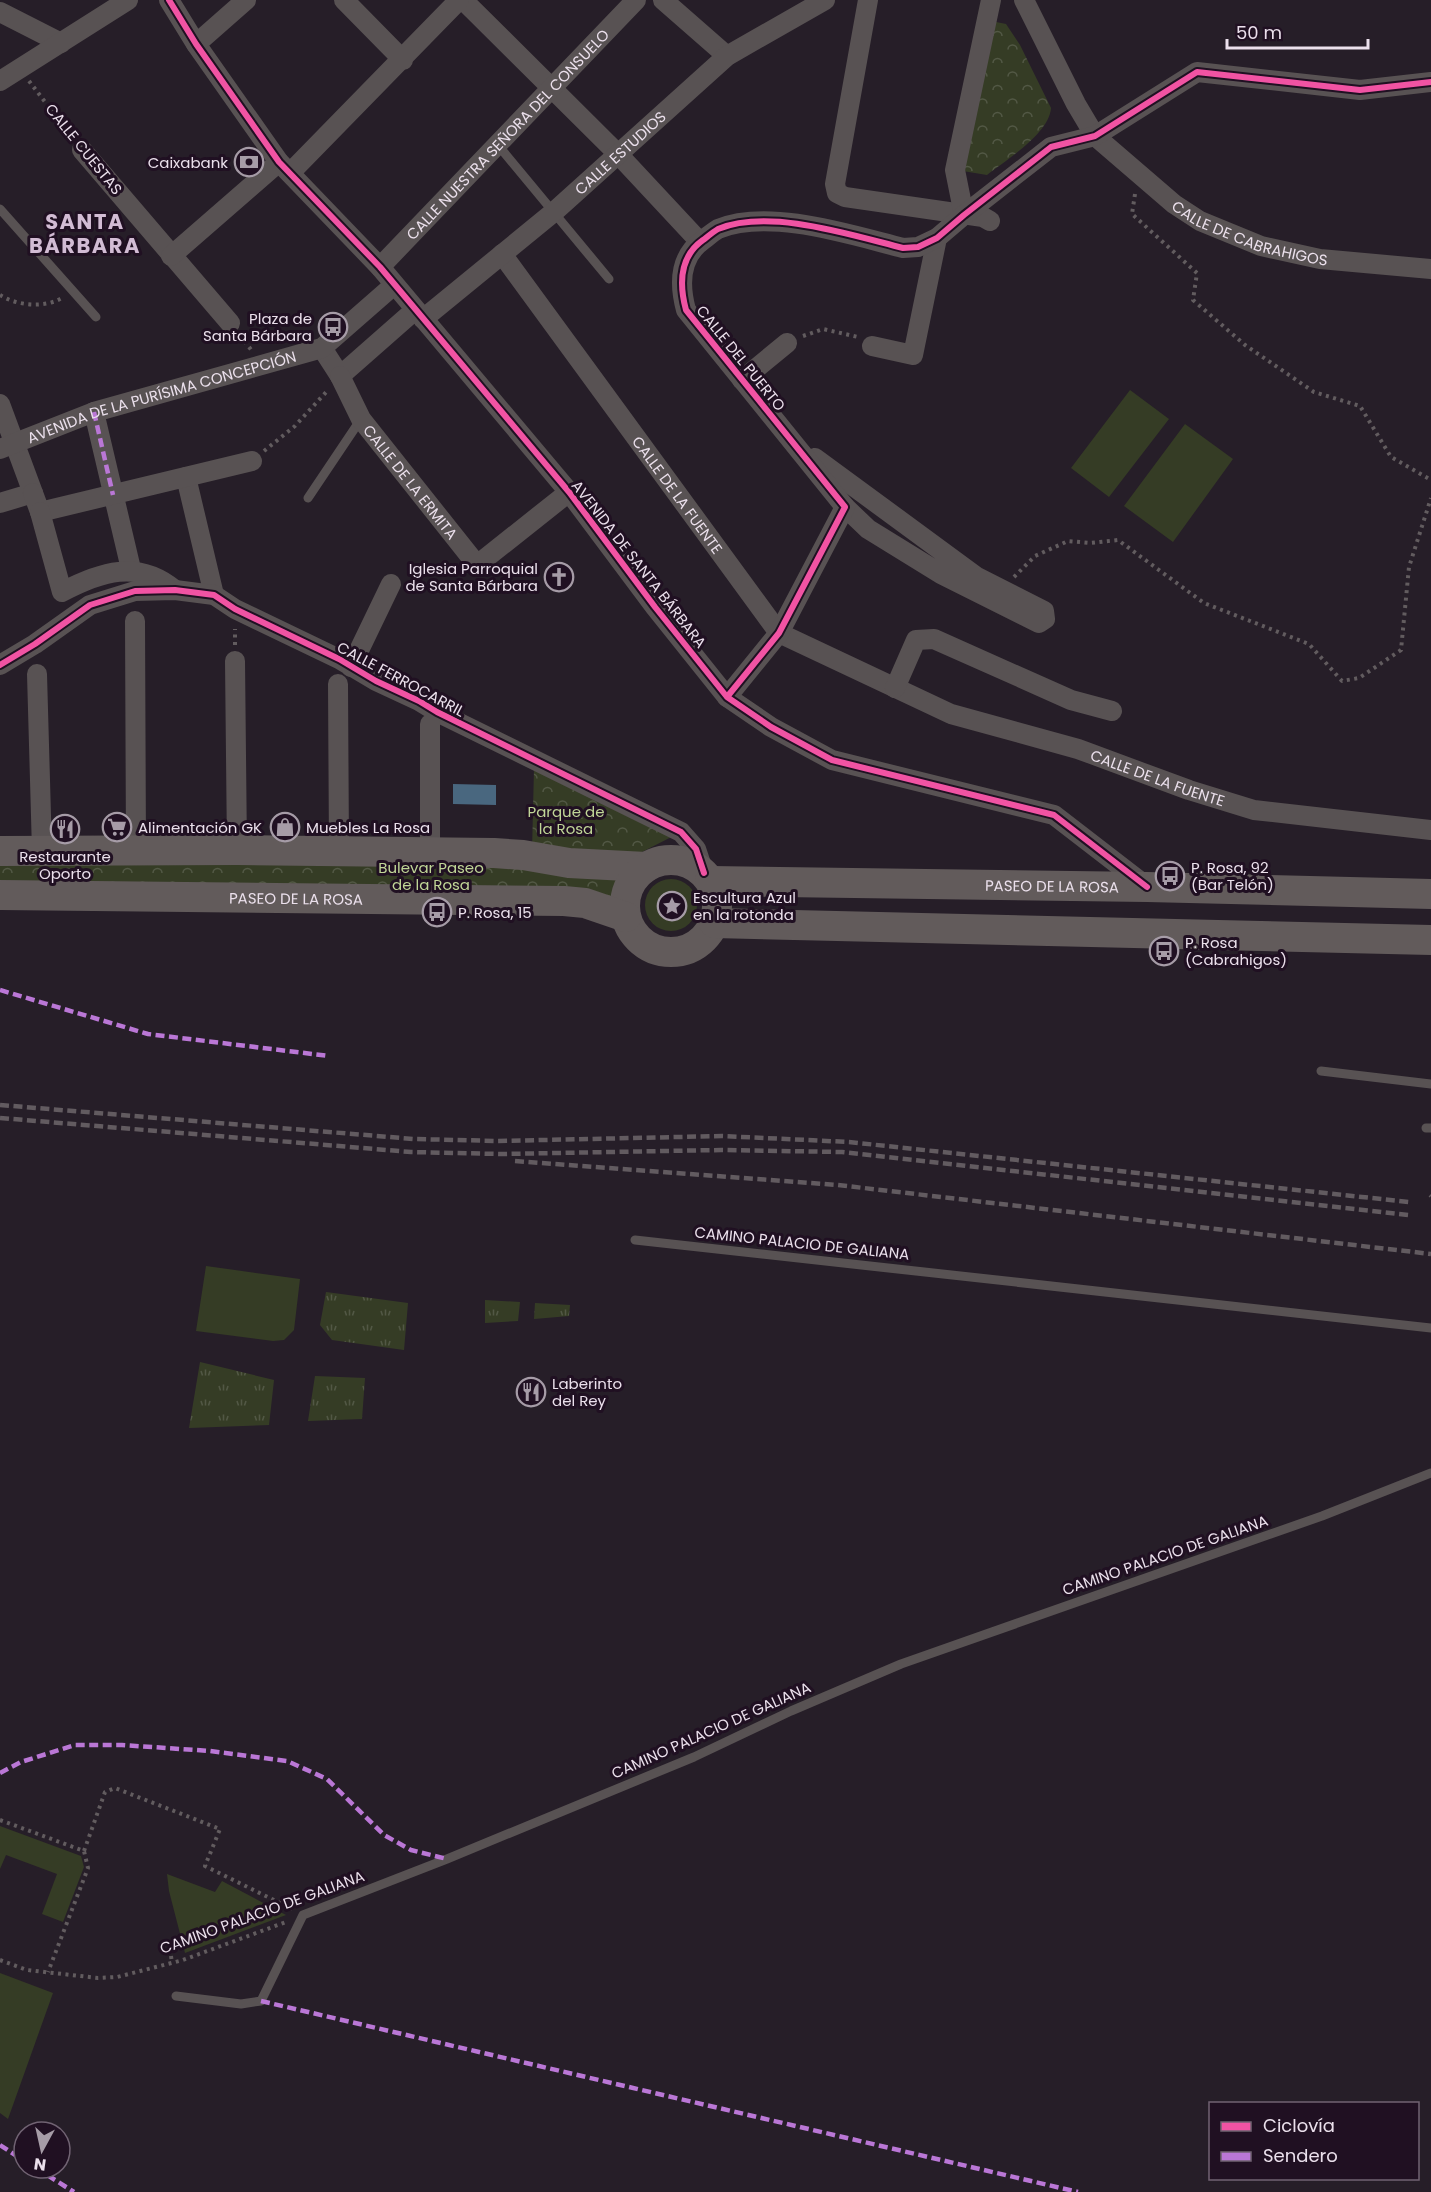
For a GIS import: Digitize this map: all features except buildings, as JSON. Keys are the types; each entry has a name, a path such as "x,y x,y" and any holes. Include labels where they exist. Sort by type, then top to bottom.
{"main road":[{"name":"PASEO DE LA ROSA","path":"0,851 430,852 523,855 569,863 646,867 657,862 682,861 694,866 707,877 1431,894"},
{"path":"646,867 630,884 624,905 632,932 644,944 659,951 676,952 692,947 705,937 714,923 717,902 707,877"},
{"name":"PASEO DE LA ROSA","path":"0,895 564,901 585,903 626,917"},
{"path":"714,923 1431,940"}],"street":[{"path":"0,81 128,0"},
{"name":"AVENIDA DE SANTA BÁRBARA","path":"169,0 196,44 285,168 380,267 569,492 655,607 728,697 771,727 832,760 1054,815 1147,887"},
{"path":"196,44 246,0"},
{"path":"344,0 402,60"},
{"path":"171,256 285,168 402,60 461,0 617,153 700,242"},
{"name":"CALLE NUESTRA SEÑORA DEL CONSUELO","path":"380,267 636,0"},
{"path":"663,0 727,56"},
{"name":"CALLE ESTUDIOS","path":"419,314 502,254 555,211 727,56 825,0"},
{"path":"868,0 835,184 837,193 845,197 983,217 990,221"},
{"path":"964,215 955,170 991,0"},
{"name":"CALLE DE CABRAHIGOS","path":"1024,0 1076,104 1095,136 1174,204 1200,221 1261,246 1320,260 1431,269"},
{"path":"3,11 61,43"},
{"name":"CALLE DEL PUERTO","path":"769,413 812,456 977,577 1044,610 1045,619 1039,623 941,574 868,529 845,507 742,380 686,310 680,290 683,270 692,248 717,230 757,220 818,227 903,248 918,247 937,238 1050,147 1095,136 1197,72 1360,90 1431,82"},
{"name":"CALLE CUESTAS","path":"82,150 230,323"},
{"path":"872,346 913,355 937,238"},
{"name":"CALLE DE LA FUENTE","path":"502,254 779,633 951,714 1078,748 1190,790 1254,810 1431,830"},
{"path":"394,285 322,348 340,376 419,314"},
{"path":"742,380 787,343"},
{"name":"AVENIDA DE LA PURÍSIMA CONCEPCIÓN","path":"7,446 94,412 322,348"},
{"name":"CALLE DE LA ERMITA","path":"340,376 362,419 477,565 569,492"},
{"path":"0,404 7,446 37,503 62,592 90,577 131,569 94,412"},
{"path":"0,503 37,503 113,495 252,461"},
{"path":"186,477 214,595"},
{"path":"728,697 779,633 845,507"},
{"name":"CALLE FERROCARRIL","path":"131,569 163,580 175,590"},
{"name":"CALLE FERROCARRIL","path":"351,667 391,585"},
{"name":"CALLE FERROCARRIL","path":"0,665 35,644 90,605 135,591 175,590 214,595 235,609 419,701 436,712 681,832 696,849 707,877"},
{"path":"135,621 136,850"},
{"path":"895,688 916,640 934,639 1071,700 1112,711"},
{"path":"235,661 237,850"},
{"path":"37,674 42,850"},
{"path":"338,684 339,851"},
{"path":"430,724 430,852"}],"lane":[{"path":"497,144 555,211 609,279"},
{"path":"0,209 96,317"},
{"name":"CALLE DE LA ERMITA","path":"308,498 362,419"},
{"path":"1322,1071 1431,1084"},
{"name":"CAMINO PALACIO DE GALIANA","path":"635,1240 1431,1328"},
{"name":"CAMINO PALACIO DE GALIANA","path":"303,1915 447,1859 694,1757 791,1711 901,1664 1322,1516 1431,1473"},
{"path":"176,1996 241,2004 261,2001 303,1915"}],"path":[{"path":"1138,172 1131,214 1197,273 1193,300 1245,345 1314,392 1360,406 1391,457 1431,480"},
{"path":"0,295 28,304 52,303 73,291"},
{"path":"230,323 263,366"},
{"path":"787,343 823,329 858,335 861,344 872,346"},
{"path":"252,461 294,426 340,376"},
{"path":"1001,589 1035,556 1068,541 1090,543 1118,540 1204,603 1309,644 1342,681 1359,678 1401,650 1409,567 1431,498"},
{"path":"235,609 235,661"},
{"path":"48,1972 88,1869 84,1851 105,1792 115,1788 220,1829 205,1866 303,1915"},
{"path":"0,1820 84,1851"},
{"path":"171,1956 172,1963"}],"green space":[{"path":"996,22 1006,24 1020,45 1051,108 1048,118 1035,137 987,175 963,171"},
{"path":"1130,390 1169,419 1109,497 1071,468"},
{"path":"1185,424 1233,459 1173,542 1124,506"},
{"name":"Parque de la Rosa","path":"534,769 681,832 640,853 532,852"},
{"name":"Bulevar Paseo de la Rosa","path":"0,858 431,858 620,873 610,904 0,891"},
{"path":"666,879 676,879 690,886 697,905 690,924 676,931 666,931 656,927 649,920 645,910 645,900 649,890 656,883"},
{"path":"206,1266 300,1279 294,1330 284,1340 273,1341 196,1331"},
{"path":"326,1292 408,1303 404,1350 332,1340 320,1325"},
{"path":"485,1300 520,1302 518,1321 485,1323"},
{"path":"535,1303 570,1305 569,1316 534,1319"},
{"path":"200,1362 274,1380 269,1425 189,1428"},
{"path":"315,1376 365,1378 362,1419 308,1421"},
{"path":"0,1826 81,1856 84,1867 63,1922 42,1914 57,1874 6,1855 0,1869"},
{"path":"167,1874 215,1892 222,1881 286,1915 185,1953 169,1891"},
{"path":"0,1973 53,1993 8,2119 0,2113"}],"water":[{"path":"453,784 496,785 496,805 453,804"}],"railway":[{"path":"0,1105 414,1139 498,1141 722,1136 849,1142 1409,1202"},
{"path":"0,1118 411,1152 501,1154 721,1150 842,1152 1409,1215"},
{"path":"515,1161 838,1185 1431,1254"}],"marked path":[{"path":"94,412 113,495"},
{"path":"0,990 148,1034 329,1056"},
{"path":"0,1773 21,1762 75,1745 122,1745 210,1751 287,1761 327,1779 384,1835 411,1850 447,1859"},
{"path":"261,2001 1078,2192"},
{"path":"0,2145 12,2153"},
{"path":"55,2180 74,2192"}],"cycle path":[{"path":"169,0 196,44 279,162 380,267 569,492 655,607 727,697 771,727 832,760 1054,815 1147,887"},
{"path":"727,697 779,633 845,507 686,310 682,290 685,263 689,254 703,240 718,229 738,223 761,221 810,226 903,248 918,247 937,238 1051,147 1095,136 1197,72 1360,90 1431,82"},
{"path":"0,665 35,644 90,605 135,591 175,590 214,595 235,609 339,659 437,712 681,832 696,849 704,873"}],"place":[{"name":"Caixabank","path":"249,162"},
{"name":"Plaza de Santa Bárbara","path":"333,327"},
{"name":"Iglesia Parroquial de Santa Bárbara","path":"559,577"},
{"name":"Alimentación GK","path":"117,827"},
{"name":"Muebles La Rosa","path":"285,827"},
{"name":"Restaurante Oporto","path":"65,829"},
{"name":"P. Rosa, 92 (Bar Telón)","path":"1170,876"},
{"name":"Escultura Azul en la rotonda","path":"672,906"},
{"name":"P. Rosa, 15","path":"437,912"},
{"name":"P. Rosa (Cabrahigos)","path":"1164,951"},
{"name":"Laberinto del Rey","path":"531,1392"}],"district":[{"name":"SANTA BÁRBARA","path":"85,233"}]}
